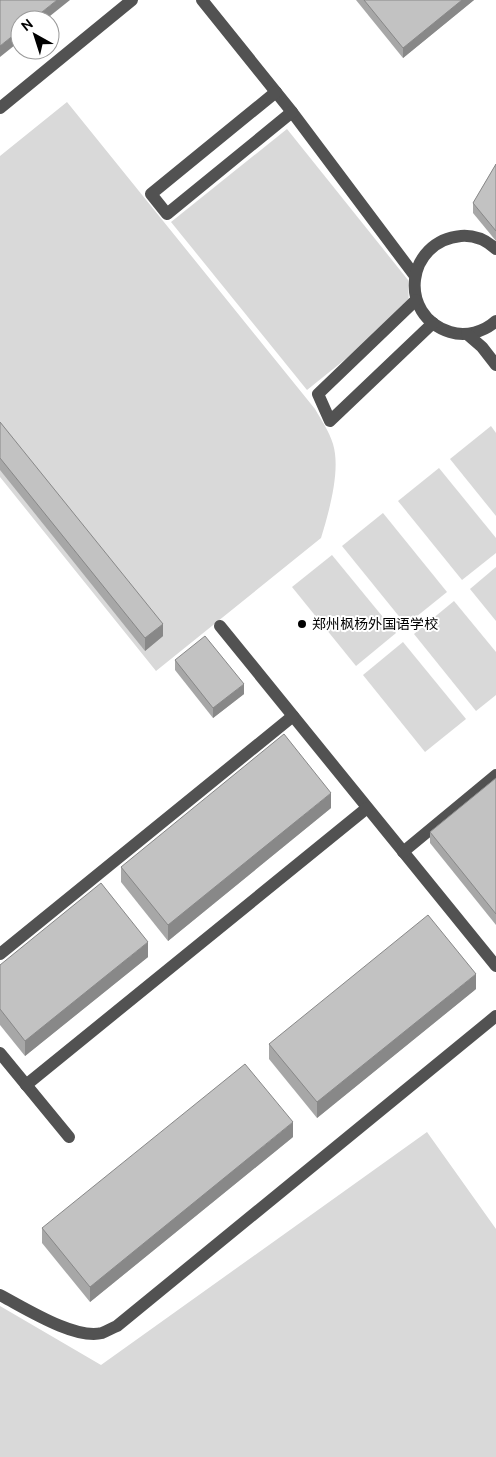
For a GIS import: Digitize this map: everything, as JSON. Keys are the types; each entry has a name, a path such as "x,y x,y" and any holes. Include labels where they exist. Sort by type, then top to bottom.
{"lane":[{"path":"0,108 132,0"},
{"path":"202,0 292,112 415,276"},
{"path":"276,92 151,194 167,214 292,112"},
{"path":"496,249 479,238 466,236 452,237 440,242 430,248 423,257 415,276 414,289 421,311 440,329 453,333 467,334 480,331 492,325 496,320"},
{"path":"416,300 318,394 330,421 432,323"},
{"path":"467,334 482,347 496,365"},
{"path":"220,626 496,966"},
{"path":"0,954 292,716"},
{"path":"403,852 496,775"},
{"path":"26,1085 367,808"},
{"path":"0,1295 57,1325 82,1333 101,1333 117,1326 496,1016"},
{"path":"0,1053 68,1137"}],"shaded area":[{"path":"67,102 315,409 333,444 335,454 336,466 333,491 321,538 156,671 0,477 0,156"},
{"path":"287,129 408,280 409,308 307,390 171,222"},
{"path":"491,426 496,433 496,516 450,459"},
{"path":"439,468 496,538 496,553 462,580 398,501"},
{"path":"383,513 447,592 406,625 342,546"},
{"path":"332,555 396,633 356,666 292,587"},
{"path":"496,567 496,621 470,589"},
{"path":"454,601 496,652 496,695 476,711 414,634"},
{"path":"403,642 466,719 425,752 363,675"},
{"path":"427,1132 496,1229 496,1457 0,1457 0,1306 101,1365"}],"building":[{"path":"0,0 57,0 44,10 10,10 10,38 0,46"},
{"path":"364,0 462,0 403,48"},
{"path":"496,164 496,231 473,203"},
{"path":"0,422 163,624 145,638 0,458"},
{"path":"205,636 244,684 213,708 175,660"},
{"path":"284,734 331,793 168,925 121,867"},
{"path":"496,778 496,914 430,832"},
{"path":"101,883 148,942 25,1041 0,1009 0,965"},
{"path":"428,915 476,974 317,1102 269,1044"},
{"path":"245,1064 293,1122 90,1287 42,1228"}],"place":[{"name":"郑州枫杨外国语学校","path":"302,624"}]}
